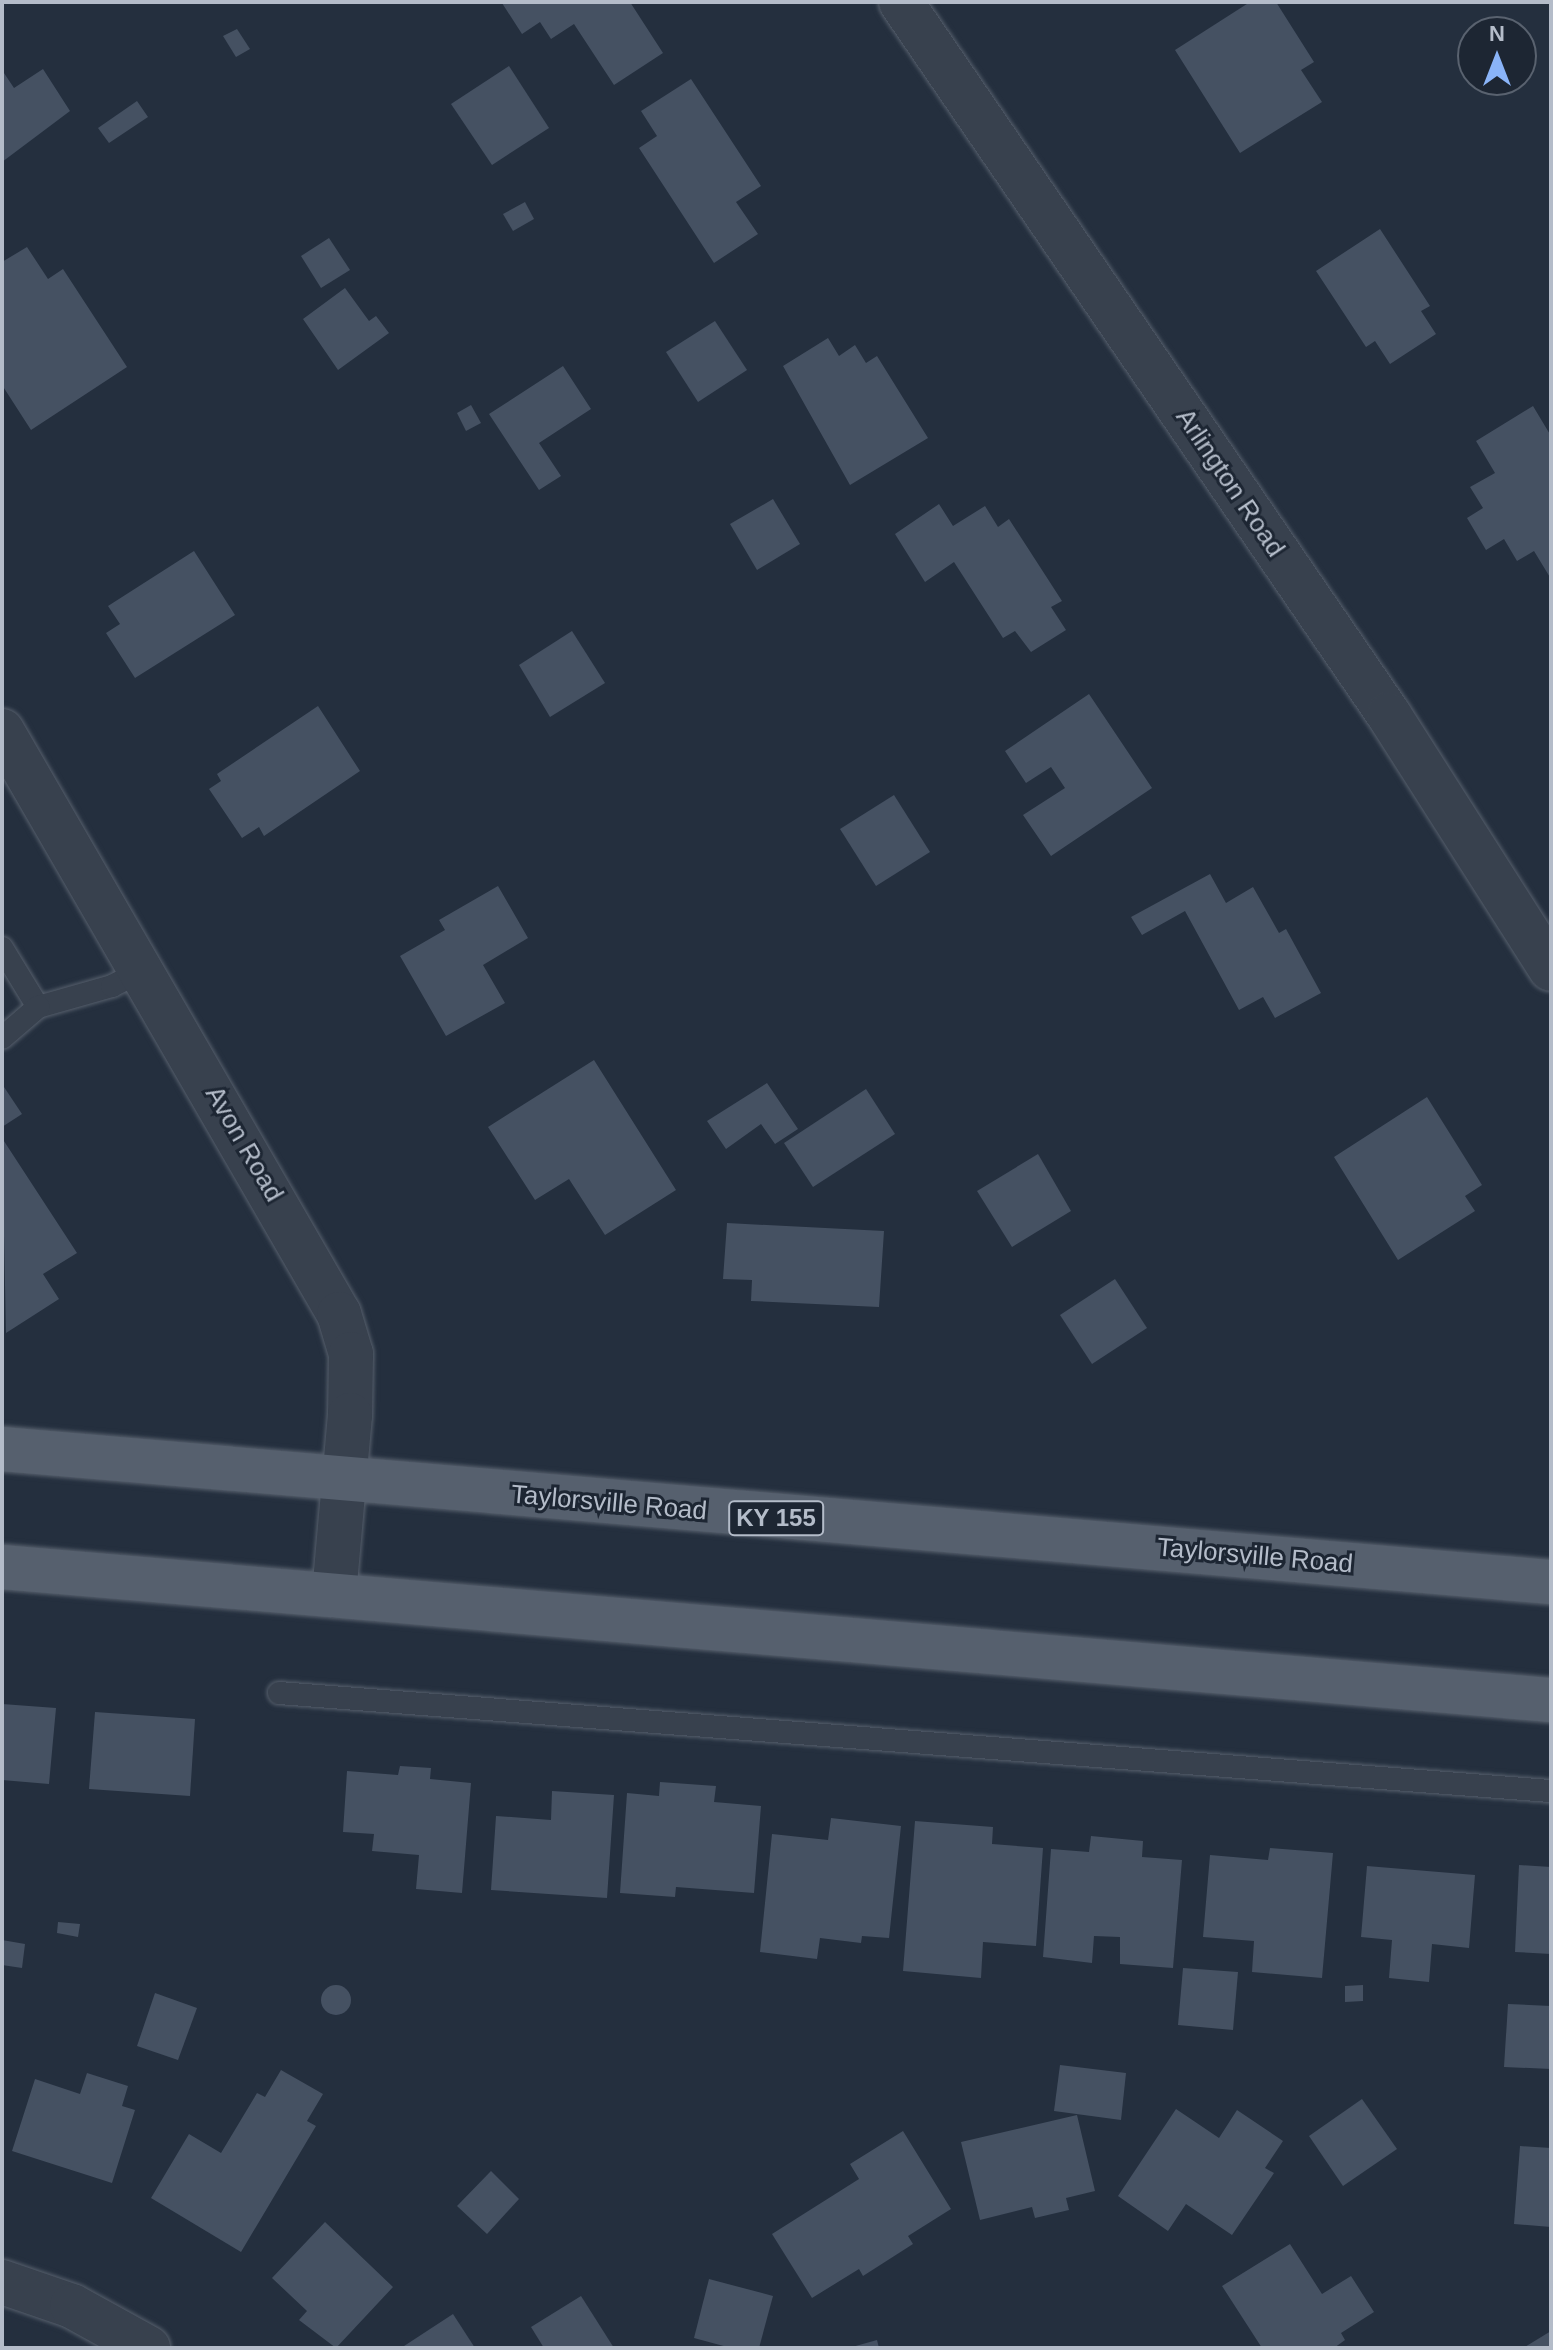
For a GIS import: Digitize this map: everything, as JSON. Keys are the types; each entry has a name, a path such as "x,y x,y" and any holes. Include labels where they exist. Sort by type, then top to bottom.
{"main road":[{"name":"Taylorsville Road","path":"2,1449 1551,1582"},
{"path":"2,1567 1551,1700"}],"street":[{"name":"Arlington Road","path":"901,2 1389,715 1551,969"},
{"name":"Avon Road","path":"9,758 144,970 339,1314 351,1354 334,1595"},
{"path":"2,2282 72,2306 148,2348"}],"lane":[{"path":"2,948 38,1007"},
{"path":"2,1038 38,1007 112,986 144,970"},
{"path":"279,1693 1551,1791"}],"building":[{"path":"630,2 663,53 614,85 574,24 551,39 540,22 522,34 502,3"},
{"path":"1250,2 1276,2 1314,62 1301,70 1322,102 1240,153 1175,50"},
{"path":"237,29 250,49 236,57 223,36"},
{"path":"509,66 549,128 492,165 451,104"},
{"path":"43,69 70,111 2,162 2,70 14,88"},
{"path":"691,79 761,186 736,202 758,234 714,263 639,148 657,136 641,111"},
{"path":"137,101 148,117 109,143 98,128"},
{"path":"525,202 534,219 513,231 503,214"},
{"path":"1380,229 1430,306 1421,311 1436,334 1390,364 1375,341 1366,347 1316,271"},
{"path":"329,238 350,270 321,288 301,256"},
{"path":"27,247 48,279 63,269 127,367 31,430 2,385 2,262"},
{"path":"345,288 369,321 376,316 389,333 338,370 303,319"},
{"path":"715,321 747,370 698,402 666,352"},
{"path":"828,338 839,356 855,345 866,363 877,356 928,438 850,485 783,366"},
{"path":"563,366 591,409 539,443 561,476 539,490 489,414"},
{"path":"471,405 481,423 466,431 457,413"},
{"path":"1533,406 1551,436 1551,579 1534,551 1517,561 1504,539 1486,550 1467,518 1483,508 1470,487 1495,473 1476,441"},
{"path":"773,499 800,544 757,570 730,524"},
{"path":"939,504 953,526 985,506 998,527 1009,519 1062,601 1051,607 1066,630 1031,652 1015,631 1003,638 954,562 925,582 895,534"},
{"path":"194,551 235,615 135,678 106,633 120,624 108,606"},
{"path":"572,631 605,683 550,717 519,665"},
{"path":"1089,694 1152,788 1051,856 1023,815 1065,788 1051,767 1026,783 1005,751"},
{"path":"318,706 360,771 264,836 259,827 242,838 209,789 221,781 217,774"},
{"path":"894,795 930,852 876,886 840,829"},
{"path":"1210,874 1226,903 1253,887 1279,933 1286,929 1321,993 1275,1018 1263,997 1239,1010 1185,911 1142,935 1131,917"},
{"path":"498,886 528,938 483,965 505,1003 446,1036 400,956 445,930 439,920"},
{"path":"594,1060 676,1190 605,1235 569,1179 535,1200 488,1127"},
{"path":"767,1083 798,1129 775,1144 761,1124 726,1149 707,1121"},
{"path":"2,1084 22,1114 2,1127"},
{"path":"866,1089 895,1134 813,1187 784,1143"},
{"path":"1427,1097 1482,1185 1465,1196 1475,1211 1398,1260 1334,1157"},
{"path":"2,1138 77,1253 43,1274 59,1299 6,1333"},
{"path":"1038,1154 1071,1211 1012,1247 977,1191"},
{"path":"727,1223 884,1231 879,1307 751,1301 752,1280 723,1279"},
{"path":"1115,1279 1147,1328 1092,1364 1060,1315"},
{"path":"2,1704 56,1708 49,1784 2,1780"},
{"path":"95,1712 195,1719 190,1796 89,1789"},
{"path":"400,1766 431,1768 430,1779 471,1783 462,1893 416,1889 419,1855 372,1851 374,1834 343,1832 347,1771 398,1775"},
{"path":"660,1782 716,1786 714,1802 761,1806 754,1893 676,1887 675,1897 620,1893 627,1793 659,1796"},
{"path":"552,1791 614,1795 607,1898 491,1890 496,1816 551,1820"},
{"path":"831,1818 901,1826 889,1938 862,1936 861,1943 820,1938 817,1959 760,1952 772,1834 828,1840"},
{"path":"915,1821 993,1827 992,1844 1043,1848 1036,1946 983,1942 981,1978 903,1971"},
{"path":"1091,1836 1143,1841 1142,1857 1182,1860 1173,1968 1120,1964 1120,1937 1094,1936 1092,1963 1043,1957 1051,1849 1089,1852"},
{"path":"1270,1848 1333,1853 1322,1978 1252,1972 1254,1941 1203,1937 1210,1855 1268,1860"},
{"path":"1519,1865 1551,1867 1551,1954 1515,1952"},
{"path":"1367,1866 1475,1875 1469,1948 1432,1944 1429,1982 1389,1978 1392,1940 1361,1937"},
{"path":"58,1922 80,1924 78,1937 57,1933"},
{"path":"2,1940 25,1944 22,1968 2,1965"},
{"path":"1183,1968 1238,1972 1233,2030 1178,2025"},
{"path":"336,1985 347,1989 351,2000 347,2011 336,2015 325,2011 321,2000 325,1989"},
{"path":"1363,1985 1363,2001 1345,2002 1345,1986"},
{"path":"155,1993 197,2008 178,2060 137,2046"},
{"path":"1508,2004 1551,2006 1551,2069 1504,2067"},
{"path":"1060,2065 1126,2073 1121,2120 1054,2111"},
{"path":"281,2070 323,2094 307,2121 316,2126 241,2252 151,2198 189,2134 221,2153 257,2093 265,2097"},
{"path":"87,2073 128,2086 122,2106 135,2110 112,2183 12,2151 35,2079 80,2094"},
{"path":"1362,2099 1397,2149 1343,2186 1309,2136"},
{"path":"1176,2109 1219,2138 1237,2110 1283,2141 1265,2168 1274,2173 1232,2235 1186,2204 1168,2231 1118,2196"},
{"path":"1077,2115 1095,2191 1066,2198 1069,2210 1035,2218 1032,2207 980,2220 961,2142"},
{"path":"903,2131 951,2209 908,2236 913,2244 863,2276 859,2269 812,2298 772,2234 859,2179 850,2164"},
{"path":"1520,2146 1551,2148 1551,2227 1514,2224"},
{"path":"491,2171 519,2199 487,2234 457,2206"},
{"path":"325,2222 393,2287 336,2348 299,2320 307,2311 272,2278"},
{"path":"1290,2244 1322,2294 1351,2276 1374,2312 1341,2333 1345,2340 1334,2348 1262,2348 1222,2286"},
{"path":"709,2279 773,2296 759,2348 731,2348 694,2338"},
{"path":"581,2296 614,2348 544,2348 531,2327"},
{"path":"453,2314 475,2348 401,2348"},
{"path":"1551,2331 1551,2348 1523,2348"},
{"path":"877,2340 879,2348 852,2348 852,2347"}]}
